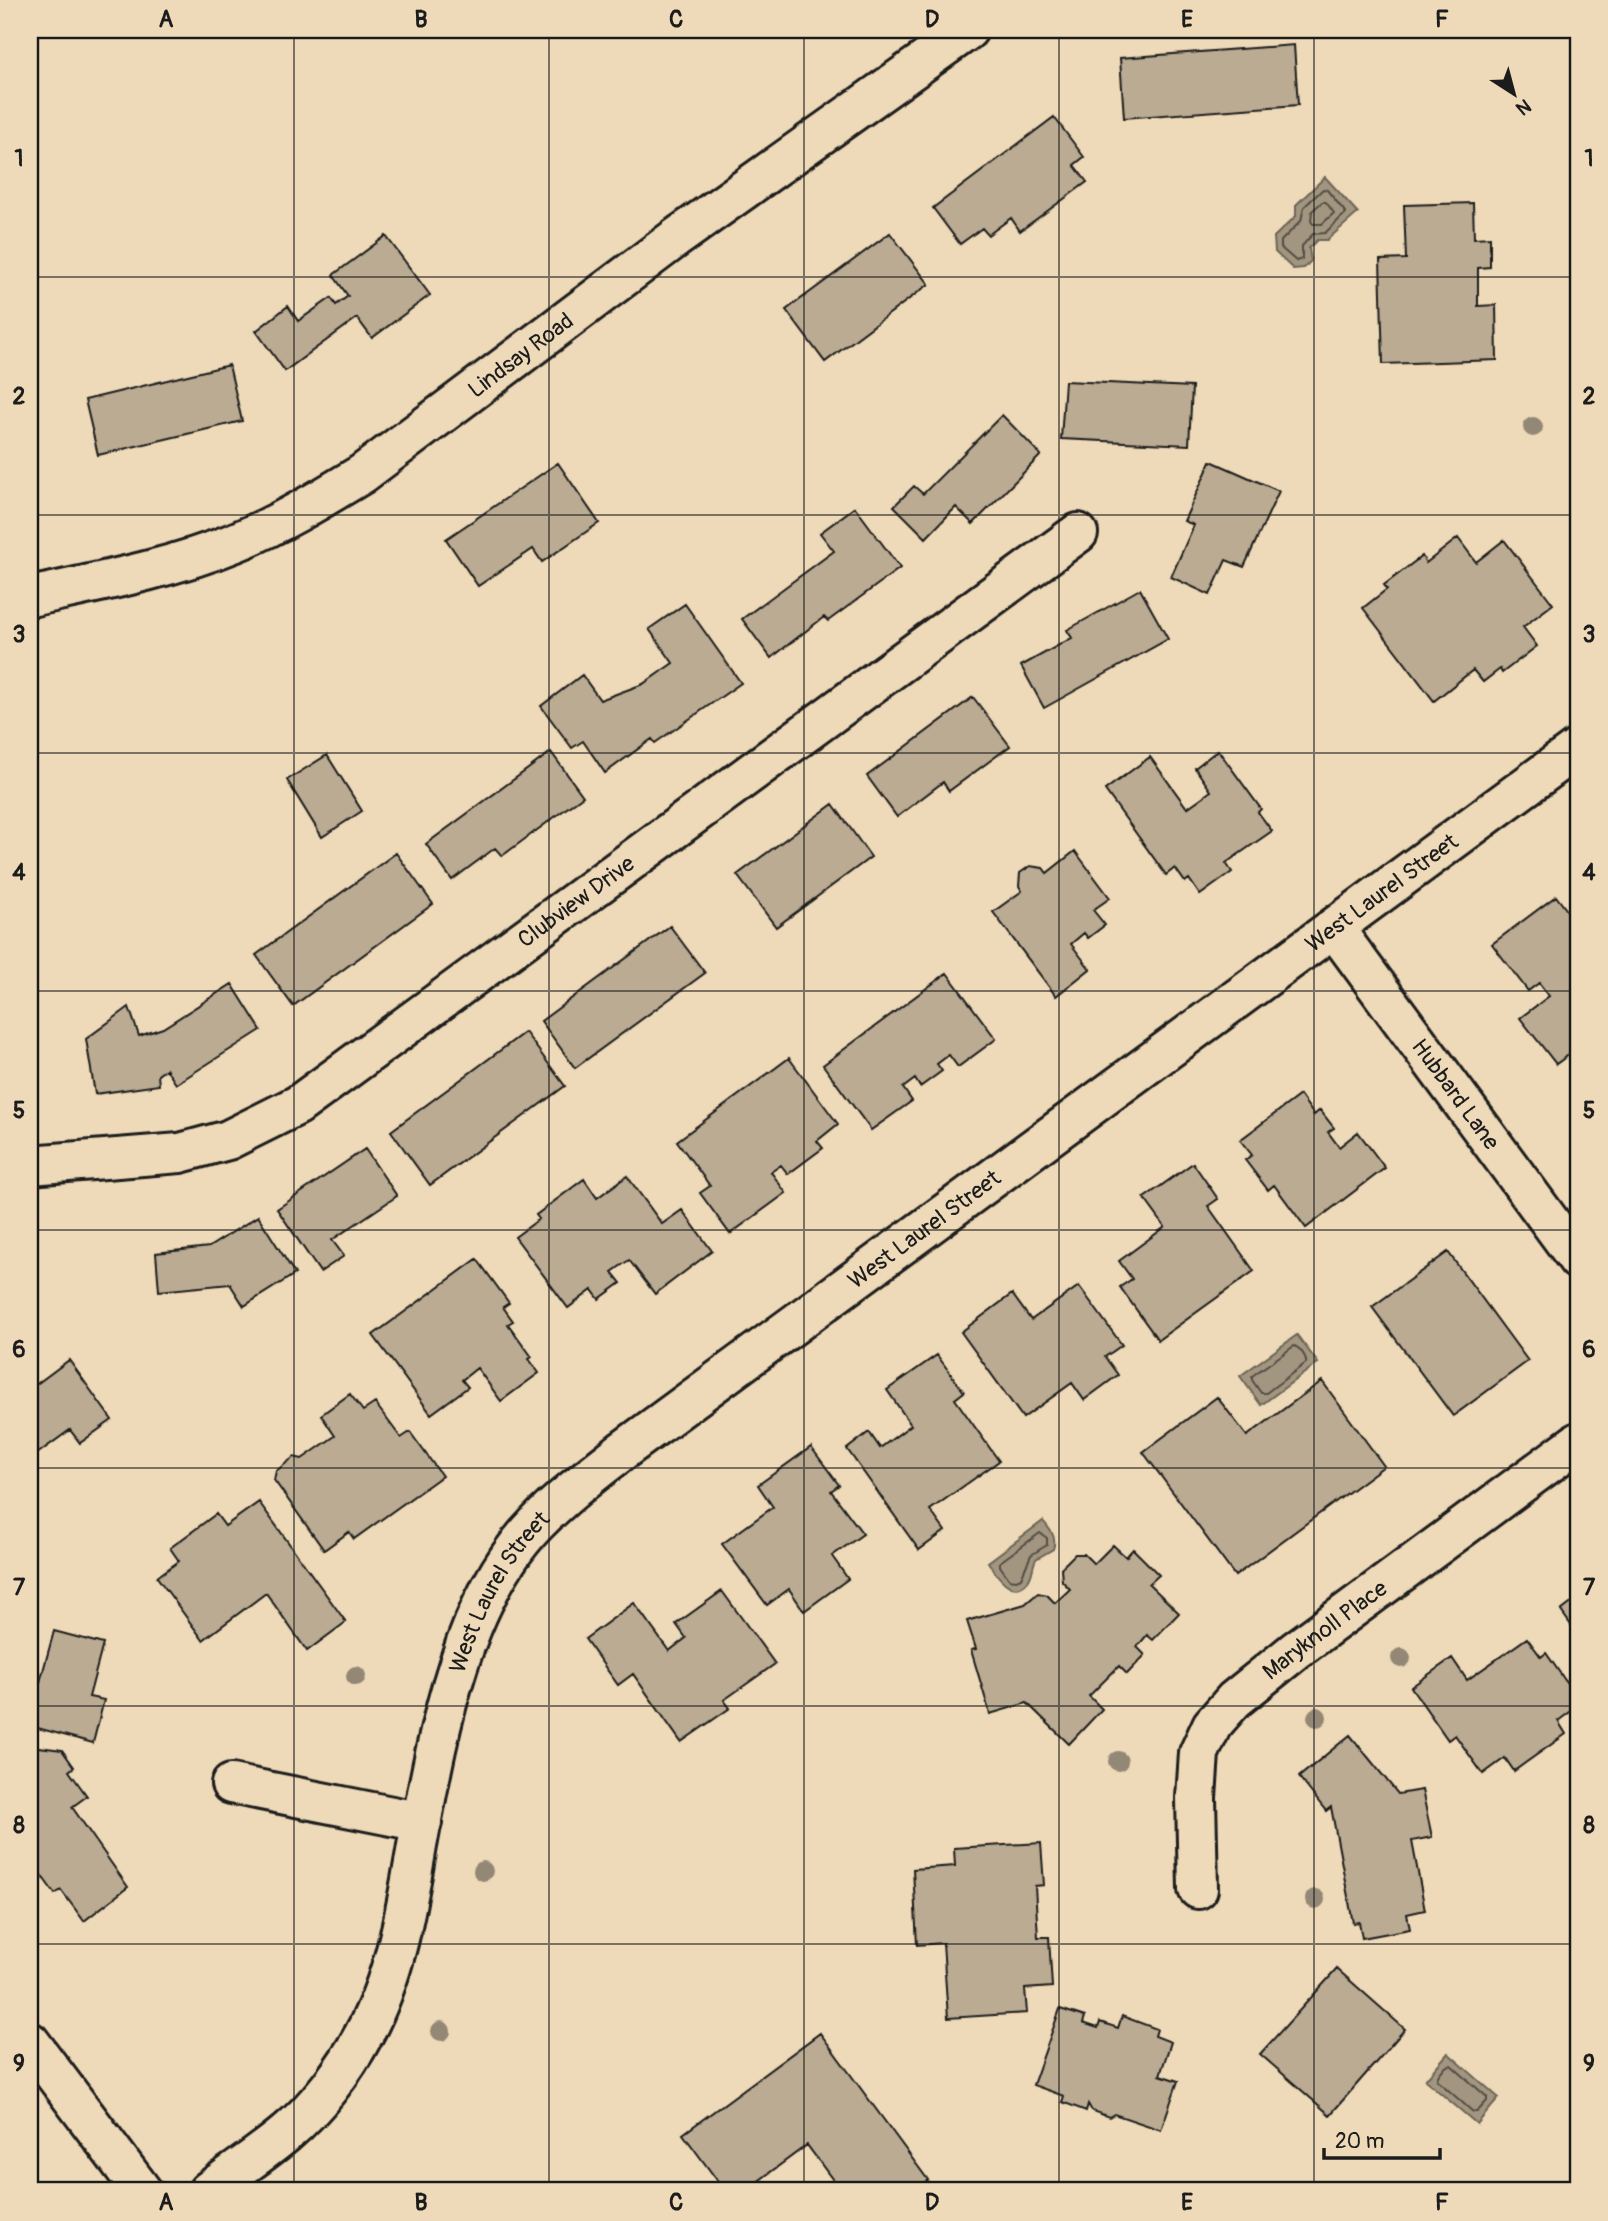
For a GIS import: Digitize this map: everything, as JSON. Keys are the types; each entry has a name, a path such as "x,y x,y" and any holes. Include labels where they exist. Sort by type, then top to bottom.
{"street":[{"name":"Lindsay Road","path":"30,597 149,570 235,542 307,508 362,474 676,238 968,30"},
{"name":"Clubview Drive","path":"30,1164 180,1153 228,1140 298,1105 1078,533"},
{"name":"West Laurel Street","path":"208,2191 286,2133 319,2098 364,2034 391,1969 406,1910 422,1822 455,1675 479,1612 506,1562 537,1523 584,1481 634,1442 1578,748"},
{"name":"Hubbard Lane","path":"1334,929 1578,1260"},
{"name":"Maryknoll Place","path":"1198,1889 1196,1798 1199,1753 1212,1725 1234,1700 1296,1650 1578,1442"},
{"path":"231,1784 422,1822"},
{"path":"30,2042 142,2191"}],"water":[{"path":"1325,177 1358,213 1327,240 1317,240 1309,248 1311,261 1304,268 1293,269 1275,252 1274,237 1296,216 1296,205"},
{"path":"1297,1335 1318,1363 1261,1405 1240,1376"},
{"path":"1043,1521 1054,1538 1053,1549 1036,1559 1028,1581 1016,1588 1010,1587 988,1562"},
{"path":"1448,2053 1499,2098 1477,2124 1425,2080"}],"building":[{"path":"1294,45 1298,105 1124,118 1120,58"},
{"path":"1054,117 1084,157 1074,165 1087,182 1020,231 1011,218 988,235 982,228 960,244 933,208"},
{"path":"1473,203 1474,238 1490,237 1490,267 1478,268 1478,306 1496,305 1497,360 1383,364 1380,260 1406,259 1404,205"},
{"path":"890,233 929,284 825,362 786,310"},
{"path":"386,236 430,295 372,338 357,318 285,371 256,331 288,306 298,321 331,298 336,305 348,296 333,275"},
{"path":"229,365 242,421 98,455 85,400"},
{"path":"1065,381 1192,387 1189,445 1061,439"},
{"path":"1002,415 1041,455 973,524 956,507 926,538 894,506 914,486 923,494"},
{"path":"1211,461 1279,491 1244,567 1226,560 1210,595 1171,577 1194,525 1184,521"},
{"path":"558,463 599,523 542,562 533,549 478,586 446,539"},
{"path":"855,507 900,568 828,621 824,617 771,658 742,619 834,551 820,533"},
{"path":"1458,538 1476,562 1504,540 1553,604 1523,627 1537,646 1502,673 1500,669 1483,682 1473,670 1434,701 1363,608 1387,589 1384,585 1422,556 1426,563"},
{"path":"1140,589 1168,639 1044,708 1021,666 1072,638 1067,630"},
{"path":"685,604 741,683 655,743 652,739 605,773 583,741 572,748 541,706 582,675 600,700 643,684 673,663 649,629"},
{"path":"973,697 1010,746 949,791 943,782 897,817 867,776"},
{"path":"1218,750 1261,809 1258,812 1272,831 1226,863 1232,872 1200,895 1189,879 1185,882 1175,868 1166,875 1105,790 1150,757 1187,808 1211,791 1195,768"},
{"path":"551,752 583,796 502,856 495,848 452,880 426,844"},
{"path":"327,755 362,811 322,837 287,780"},
{"path":"833,804 871,857 776,927 737,875"},
{"path":"1075,851 1110,898 1093,910 1105,925 1088,938 1084,933 1071,944 1090,969 1056,996 993,912 1022,891 1019,886 1020,873 1030,866 1043,868 1047,873"},
{"path":"396,853 433,904 293,1006 256,955"},
{"path":"1556,896 1578,925 1578,1048 1556,1064 1520,1018 1549,996 1539,983 1528,991 1492,944"},
{"path":"670,926 705,973 575,1068 541,1021"},
{"path":"947,973 996,1039 958,1067 949,1055 937,1064 942,1071 920,1087 915,1079 903,1088 912,1101 871,1130 823,1065"},
{"path":"232,984 261,1030 176,1084 166,1069 158,1075 159,1085 95,1094 86,1039 129,1007 139,1036 163,1028"},
{"path":"525,1032 565,1086 430,1185 391,1131"},
{"path":"789,1058 838,1124 817,1141 823,1148 788,1174 781,1165 771,1172 786,1193 730,1234 700,1193 710,1186 677,1141"},
{"path":"1300,1095 1314,1115 1320,1110 1334,1128 1328,1132 1339,1147 1358,1132 1385,1168 1306,1228 1274,1185 1268,1190 1245,1160 1252,1155 1240,1140"},
{"path":"365,1149 397,1196 332,1240 344,1256 320,1272 277,1209"},
{"path":"1193,1163 1218,1199 1208,1206 1254,1271 1158,1340 1120,1287 1132,1279 1119,1261 1165,1227 1144,1198"},
{"path":"627,1176 662,1224 682,1210 712,1251 655,1294 629,1260 612,1272 621,1283 599,1299 592,1290 568,1308 515,1237 539,1219 536,1215 584,1179 597,1198"},
{"path":"258,1216 295,1274 244,1306 230,1284 159,1291 156,1253 209,1247"},
{"path":"1448,1252 1528,1361 1453,1416 1372,1307"},
{"path":"477,1259 509,1303 503,1307 513,1321 508,1324 532,1357 529,1359 539,1373 501,1401 477,1368 462,1380 468,1387 431,1414 373,1335"},
{"path":"1079,1286 1122,1345 1105,1357 1118,1375 1084,1400 1072,1383 1023,1418 961,1332 1012,1294 1031,1320"},
{"path":"937,1355 964,1392 955,1399 999,1461 930,1510 945,1531 919,1550 847,1449 869,1432 880,1448 911,1425 887,1390"},
{"path":"69,1360 112,1420 80,1443 70,1430 30,1459 30,1389"},
{"path":"1322,1381 1384,1466 1235,1576 1143,1452 1217,1397 1247,1436"},
{"path":"350,1394 363,1411 375,1403 401,1438 410,1432 442,1476 354,1539 349,1532 324,1550 274,1480 276,1471 294,1457 302,1459 335,1436 321,1415"},
{"path":"811,1447 839,1485 831,1491 863,1534 832,1556 848,1579 804,1611 789,1589 767,1605 722,1544 773,1507 758,1485"},
{"path":"259,1502 346,1622 307,1651 266,1593 203,1640 157,1577 179,1561 170,1548 216,1514 225,1526"},
{"path":"1113,1545 1126,1557 1133,1549 1159,1575 1149,1584 1179,1613 1153,1640 1147,1635 1137,1647 1145,1655 1127,1674 1119,1666 1089,1696 1102,1709 1069,1744 1027,1703 990,1714 971,1650 976,1649 967,1621 1025,1604 1038,1593 1047,1595 1055,1603 1070,1589 1062,1581 1061,1568 1075,1554 1084,1554 1094,1564"},
{"path":"722,1591 775,1664 724,1700 730,1708 681,1742 633,1674 618,1685 585,1639 634,1603 669,1651 686,1638 676,1624"},
{"path":"1578,1598 1578,1635 1561,1611"},
{"path":"54,1631 103,1644 89,1697 104,1700 93,1743 30,1726 30,1680 40,1682"},
{"path":"1527,1638 1541,1657 1546,1653 1578,1699 1578,1706 1558,1721 1566,1734 1514,1771 1505,1758 1483,1774 1455,1735 1448,1740 1411,1687 1452,1658 1467,1680"},
{"path":"1350,1735 1398,1794 1422,1790 1432,1837 1412,1841 1425,1910 1407,1914 1410,1929 1362,1938 1359,1922 1353,1923 1331,1807 1326,1811 1299,1777"},
{"path":"39,1747 62,1750 74,1767 69,1771 87,1796 72,1807 128,1887 84,1921 61,1890 55,1894 30,1860 30,1789 39,1782 30,1769 30,1753"},
{"path":"1041,1843 1044,1885 1035,1886 1038,1937 1049,1937 1052,1987 1025,1989 1027,2013 948,2018 943,1943 917,1945 913,1869 955,1866 954,1848"},
{"path":"1337,1969 1405,2029 1330,2115 1260,2054"},
{"path":"1060,2009 1085,2017 1083,2023 1098,2028 1100,2022 1118,2028 1122,2016 1157,2029 1155,2036 1171,2042 1160,2075 1178,2081 1161,2130 1114,2114 1109,2117 1092,2111 1088,2104 1086,2111 1062,2102 1064,2096 1033,2085"},
{"path":"820,2033 928,2180 912,2191 841,2191 807,2145 745,2191 725,2191 683,2134"}]}
